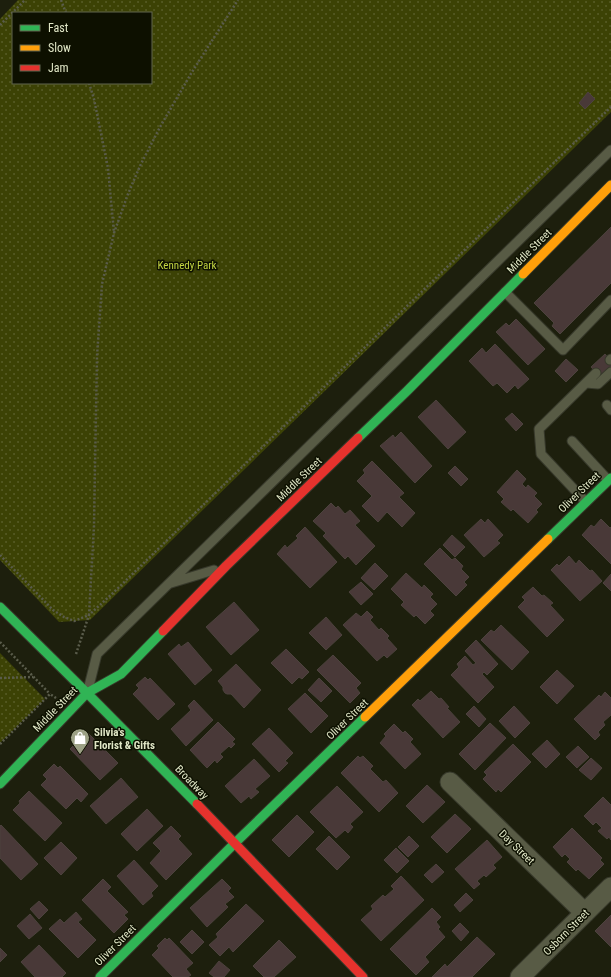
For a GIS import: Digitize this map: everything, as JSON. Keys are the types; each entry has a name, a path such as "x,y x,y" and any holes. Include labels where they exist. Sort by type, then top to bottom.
{"street":[{"name":"Middle Street","path":"0,784 88,693 121,674 226,566 407,391 611,185"},
{"name":"Oliver Street","path":"100,977 235,843 610,479"},
{"name":"Broadway","path":"0,606 88,693 235,843 363,977"},
{"name":"Day Street","path":"450,782 585,913"},
{"name":"Osborn Street","path":"520,977 611,887"}],"lane":[{"path":"88,693 97,654 611,150"},
{"path":"505,292 563,350 611,300"},
{"path":"586,383 598,384 611,372"},
{"path":"586,502 541,454 539,428 596,373"},
{"path":"572,441 610,479"},
{"path":"170,584 226,566"}],"path":[{"path":"13,12 25,0"},
{"path":"61,0 66,12"},
{"path":"69,674 89,615 94,526 97,356 102,284 114,233 137,173 157,133 192,72 238,0"},
{"path":"0,25 12,13"},
{"path":"90,84 108,168 114,233"},
{"path":"0,555 53,610 74,621 89,615 611,107"},
{"path":"0,642 59,702"},
{"path":"0,678 34,677"},
{"path":"0,744 50,694"}],"green space":[{"name":"Kennedy Park","path":"18,0 611,0 611,112 90,620 59,622 0,560 0,19"},
{"path":"0,653 45,699 0,743"}],"building":[{"path":"588,92 595,99 585,109 579,103"},
{"path":"611,227 611,283 560,334 552,326 554,323 534,303"},
{"path":"516,319 545,349 528,365 496,332 506,323 509,326"},
{"path":"495,344 529,379 518,389 515,385 507,393 497,383 493,386 469,361 482,348 486,353"},
{"path":"605,354 611,361 611,366 600,377 591,367"},
{"path":"566,359 578,370 566,382 555,371"},
{"path":"436,400 466,432 448,449 418,417"},
{"path":"512,413 523,424 516,431 505,419"},
{"path":"401,432 432,466 415,483 380,446 393,435 395,438"},
{"path":"372,461 404,493 399,497 415,513 402,527 387,512 378,522 362,506 372,496 357,481 365,473 363,470"},
{"path":"455,466 468,479 461,486 448,473"},
{"path":"517,470 526,479 522,484 526,488 528,485 537,493 534,496 542,504 536,510 538,512 528,523 513,509 511,511 501,502 504,499 497,492"},
{"path":"331,503 336,508 338,506 345,514 350,510 360,521 355,525 375,546 356,565 348,556 345,559 323,536 326,533 313,521"},
{"path":"481,519 485,523 488,519 503,535 497,541 500,543 484,557 464,535"},
{"path":"601,519 610,528 611,527 611,564 582,535 591,525 594,527"},
{"path":"305,527 337,562 310,588 277,554 285,545 287,548 298,538 296,536"},
{"path":"452,535 465,547 455,557 443,545"},
{"path":"440,548 452,560 455,558 463,566 461,569 469,577 464,582 467,585 456,596 424,564"},
{"path":"569,556 576,564 579,560 590,571 592,570 602,581 580,601 551,570 557,564 559,566"},
{"path":"375,563 388,576 374,590 361,578"},
{"path":"406,573 422,588 424,585 433,594 430,597 437,604 430,611 434,615 425,624 416,615 414,617 401,605 404,602 391,589"},
{"path":"611,574 611,591 603,583"},
{"path":"361,582 373,594 361,605 349,592"},
{"path":"533,587 542,596 544,595 553,603 550,605 564,620 547,637 518,607 525,600 522,597"},
{"path":"234,602 259,630 231,655 206,627"},
{"path":"367,611 373,617 370,620 379,630 381,628 389,636 387,638 397,649 387,658 384,655 377,661 343,625 356,613 361,617"},
{"path":"326,617 342,635 326,650 309,633"},
{"path":"501,625 529,652 512,670 481,640 491,630 494,632"},
{"path":"476,640 498,664 487,675 484,672 482,674 494,687 478,703 451,675 459,667 457,664 465,656 473,665 476,663 465,651"},
{"path":"188,642 212,670 195,685 168,654 179,644 181,647"},
{"path":"286,649 309,672 302,679 299,677 292,684 271,663"},
{"path":"333,655 361,683 356,688 360,693 350,703 317,670"},
{"path":"236,664 261,690 244,708 231,694 225,693 223,687 218,681"},
{"path":"557,670 574,686 557,704 540,687"},
{"path":"145,677 148,680 150,678 175,704 158,720 133,694 139,688 136,685"},
{"path":"319,678 332,691 321,702 308,690"},
{"path":"431,691 439,699 441,698 449,707 447,708 460,722 443,738 412,705 418,699 420,701"},
{"path":"605,692 611,698 611,715 603,722 605,725 598,732 600,735 595,740 574,719 599,695 601,697"},
{"path":"305,693 328,716 311,733 288,709"},
{"path":"194,700 213,720 186,746 171,729 191,710 188,706"},
{"path":"474,706 486,719 479,727 466,714"},
{"path":"514,706 530,723 515,738 499,721"},
{"path":"218,722 235,739 232,742 235,744 231,748 229,746 220,754 223,757 217,763 215,760 207,768 190,750"},
{"path":"490,723 506,738 475,770 459,754"},
{"path":"394,724 403,733 405,731 413,739 410,742 421,754 405,769 380,743 386,736 384,734"},
{"path":"269,728 293,753 285,761 288,763 279,772 252,744"},
{"path":"87,732 118,763 100,780 70,749"},
{"path":"547,740 560,754 546,768 532,754"},
{"path":"513,744 531,762 501,792 498,789 496,792 483,779 487,775 484,772"},
{"path":"578,746 589,757 577,768 566,757"},
{"path":"358,756 360,758 363,756 373,766 370,769 383,782 386,780 398,793 379,812 341,773"},
{"path":"591,758 602,768 591,780 579,770"},
{"path":"254,759 270,776 255,789 259,792 251,799 249,796 241,803 225,786"},
{"path":"54,764 58,768 60,766 88,794 81,802 77,798 66,809 41,785 47,779 43,775"},
{"path":"121,778 138,797 106,824 90,806"},
{"path":"427,785 445,802 423,823 406,806"},
{"path":"337,786 363,812 350,824 353,827 348,833 345,830 336,838 310,812"},
{"path":"29,791 62,823 45,841 13,810 20,803 19,801"},
{"path":"603,797 611,805 611,840 609,837 607,839 598,831 602,828 596,822 593,825 584,816"},
{"path":"147,809 163,826 137,851 121,834"},
{"path":"455,814 471,829 447,853 431,837"},
{"path":"297,815 314,832 289,857 272,840"},
{"path":"1,825 38,864 21,880 0,858"},
{"path":"171,826 181,836 178,839 192,854 166,880 150,863 161,851 153,843"},
{"path":"572,828 602,858 600,860 604,864 589,879 578,869 576,871 567,862 570,859 565,854 562,857 553,847"},
{"path":"329,836 350,857 337,870 316,849"},
{"path":"409,836 419,846 408,857 398,847"},
{"path":"487,840 502,857 493,865 496,868 486,877 484,875 477,881 480,884 474,889 455,869"},
{"path":"61,842 77,858 61,875 44,858"},
{"path":"396,848 409,861 397,873 384,860"},
{"path":"134,860 158,886 151,893 153,896 143,905 117,876"},
{"path":"436,864 444,872 432,883 424,875"},
{"path":"401,876 424,900 381,941 361,920 373,909 371,906 383,895 385,897 394,889 391,886"},
{"path":"103,879 111,887 107,891 128,912 124,915 128,919 114,933 82,900"},
{"path":"222,879 231,888 228,891 234,897 225,904 228,907 207,927 190,908"},
{"path":"466,893 473,900 460,912 454,905"},
{"path":"39,901 48,910 39,919 30,909"},
{"path":"246,904 264,921 233,952 229,947 220,956 209,945 218,937 216,934"},
{"path":"432,908 441,917 436,922 440,927 438,929 445,937 425,957 429,962 416,975 390,949"},
{"path":"76,912 82,919 78,922 96,940 78,958 49,929 60,919 64,923"},
{"path":"30,914 42,928 29,939 17,926"},
{"path":"611,915 611,947 595,931"},
{"path":"460,923 469,932 461,941 452,931"},
{"path":"192,930 204,942 192,954 180,942"},
{"path":"477,937 495,954 472,977 432,977 445,964 447,967"},
{"path":"165,938 167,940 169,938 193,963 186,969 191,975 188,977 173,977 152,955 159,948 157,946"},
{"path":"279,940 296,957 274,977 264,977 253,966"},
{"path":"39,945 66,973 62,977 35,977 21,962"},
{"path":"0,948 7,955 0,962"},
{"path":"219,961 230,970 224,977 214,977 209,973"}],"traffic: fast":[{"path":"358,438 407,391 523,274"},
{"path":"548,539 611,478"},
{"path":"0,607 197,804"},
{"path":"0,784 87,693 121,674 163,631"},
{"path":"100,977 365,717"}],"traffic: slow":[{"path":"523,274 611,185"},
{"path":"365,717 548,539"}],"traffic: jam":[{"path":"163,631 226,566 358,438"},
{"path":"197,804 363,977"}],"place":[{"name":"Silvia's Florist & Gifts","path":"80,755"}]}
